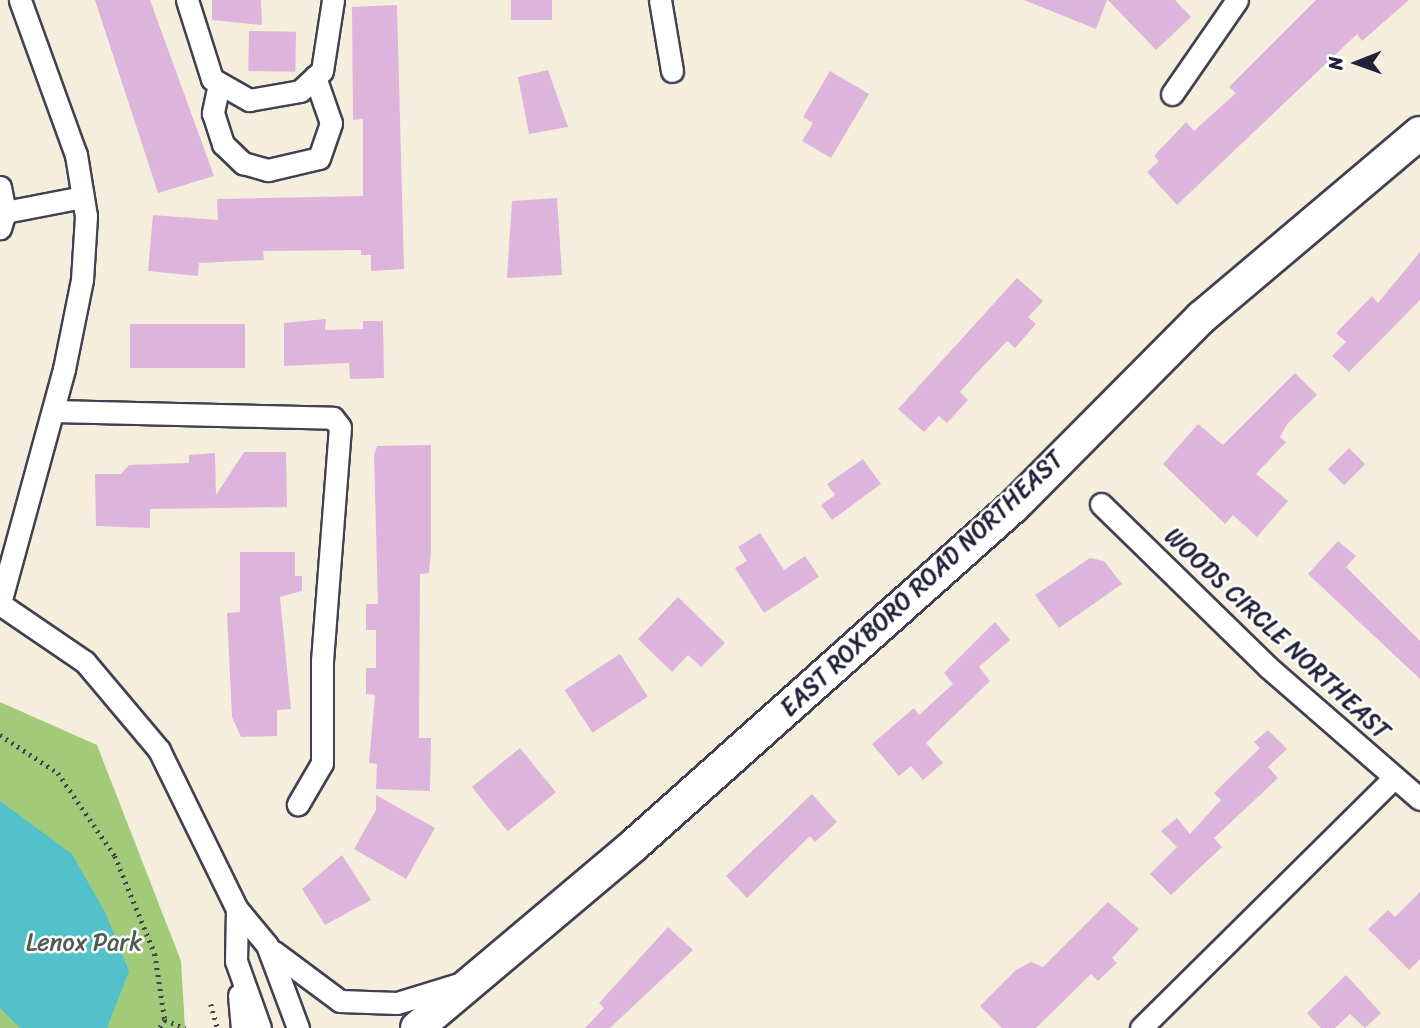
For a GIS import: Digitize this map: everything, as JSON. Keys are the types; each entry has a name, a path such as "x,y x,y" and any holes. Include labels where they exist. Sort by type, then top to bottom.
{"main road":[{"name":"EAST ROXBORO ROAD NORTHEAST","path":"417,1028 1014,506 1202,317 1420,133"}],"street":[{"path":"20,0 76,155 83,197 82,280 54,411 0,603 85,662 127,705 159,750 237,909 267,945 340,1001 397,1003 480,974"},
{"path":"187,0 207,70 219,84 249,100 300,91 322,71 333,0"},
{"path":"660,0 672,71"},
{"path":"1172,94 1237,0"},
{"path":"219,84 213,113 223,144 243,163 268,170 319,158 331,123 315,77"},
{"path":"0,187 3,220 83,197"},
{"path":"54,411 332,418 340,427 322,660 322,763 298,803"},
{"name":"WOODS CIRCLE NORTHEAST","path":"1101,504 1393,779 1420,799"},
{"path":"1141,1028 1393,779"},
{"path":"237,909 236,961 242,1028"},
{"path":"267,945 298,1028"},
{"path":"236,961 260,1028"}],"path":[{"path":"0,735 58,773 115,856 155,954 165,1020 160,1028"},
{"path":"211,1004 218,1028"},
{"path":"165,1020 185,1028"}],"green space":[{"name":"Lenox Park","path":"0,702 97,745 181,961 185,1028 0,1028"}],"water":[{"path":"0,801 72,854 105,912 129,971 107,1028 20,1028 0,1008"}],"building":[{"path":"95,0 150,0 214,176 158,193"},
{"path":"212,0 261,0 262,25 212,20"},
{"path":"511,0 552,0 552,20 511,20"},
{"path":"1024,0 1107,0 1096,29"},
{"path":"1108,0 1175,0 1191,17 1156,50"},
{"path":"1316,0 1409,0 1362,41 1357,34 1177,205 1147,172 1159,161 1154,156 1186,122 1194,131 1236,93 1229,87"},
{"path":"397,5 404,269 371,271 371,255 361,255 361,250 263,251 264,260 199,263 198,276 148,271 153,215 218,220 217,199 363,196 363,119 353,120 352,7"},
{"path":"249,31 296,32 295,72 248,71"},
{"path":"548,70 568,127 529,134 518,77"},
{"path":"830,71 869,94 831,158 802,141 813,123 803,117"},
{"path":"557,198 562,275 507,278 512,201"},
{"path":"1420,252 1420,300 1349,372 1332,356 1346,342 1336,333 1372,296 1378,303"},
{"path":"1017,278 1043,301 1028,317 1036,324 1015,348 1007,341 975,375 960,392 968,400 947,423 939,416 924,432 898,409"},
{"path":"326,319 325,330 363,329 363,321 383,321 384,378 350,379 349,363 284,366 284,323"},
{"path":"130,324 245,324 245,368 130,368"},
{"path":"1295,373 1317,395 1287,424 1280,437 1286,442 1256,474 1288,501 1257,537 1233,515 1225,524 1163,464 1198,424 1223,445"},
{"path":"431,445 431,550 429,573 420,574 419,738 431,738 430,791 376,789 377,764 369,763 375,695 366,694 366,668 376,668 376,630 366,630 366,604 378,604 374,455 377,446"},
{"path":"1349,448 1365,464 1344,485 1328,469"},
{"path":"244,452 286,452 287,507 150,509 150,528 96,526 95,474 121,474 129,465 189,463 189,455 215,453 216,495"},
{"path":"863,459 881,484 832,520 821,505 835,495 827,484"},
{"path":"760,533 784,570 805,556 819,577 764,613 735,568 747,561 738,547"},
{"path":"1338,541 1356,556 1346,567 1420,641 1420,679 1308,574"},
{"path":"240,552 295,552 295,576 302,576 302,591 280,597 291,709 277,710 277,736 241,737 232,717 227,613 240,612"},
{"path":"1090,558 1104,561 1122,584 1059,628 1035,595"},
{"path":"678,597 725,643 701,667 688,655 672,672 638,639"},
{"path":"995,622 1010,640 979,667 990,681 926,743 943,763 923,780 911,766 899,776 872,744 914,708 919,715 953,684 944,673"},
{"path":"620,654 648,697 592,733 565,690"},
{"path":"1268,730 1287,749 1268,767 1278,778 1214,838 1222,847 1171,895 1150,874 1177,847 1161,831 1177,818 1190,834 1221,800 1214,793 1260,748 1254,742"},
{"path":"520,748 556,792 508,831 472,787"},
{"path":"812,794 837,822 815,842 810,836 747,898 726,876"},
{"path":"376,795 435,828 406,879 354,849 376,810"},
{"path":"342,855 371,900 325,925 302,889"},
{"path":"1420,892 1420,959 1409,970 1368,929 1388,910 1395,917"},
{"path":"1108,902 1139,929 1112,958 1117,963 1098,981 1091,974 1036,1028 1002,1028 980,1006 1016,970 1031,962 1043,967"},
{"path":"668,927 693,950 610,1028 585,1028 604,1008 599,1003"},
{"path":"1346,975 1381,1013 1365,1028 1350,1014 1335,1028 1321,1028 1307,1013"}]}
